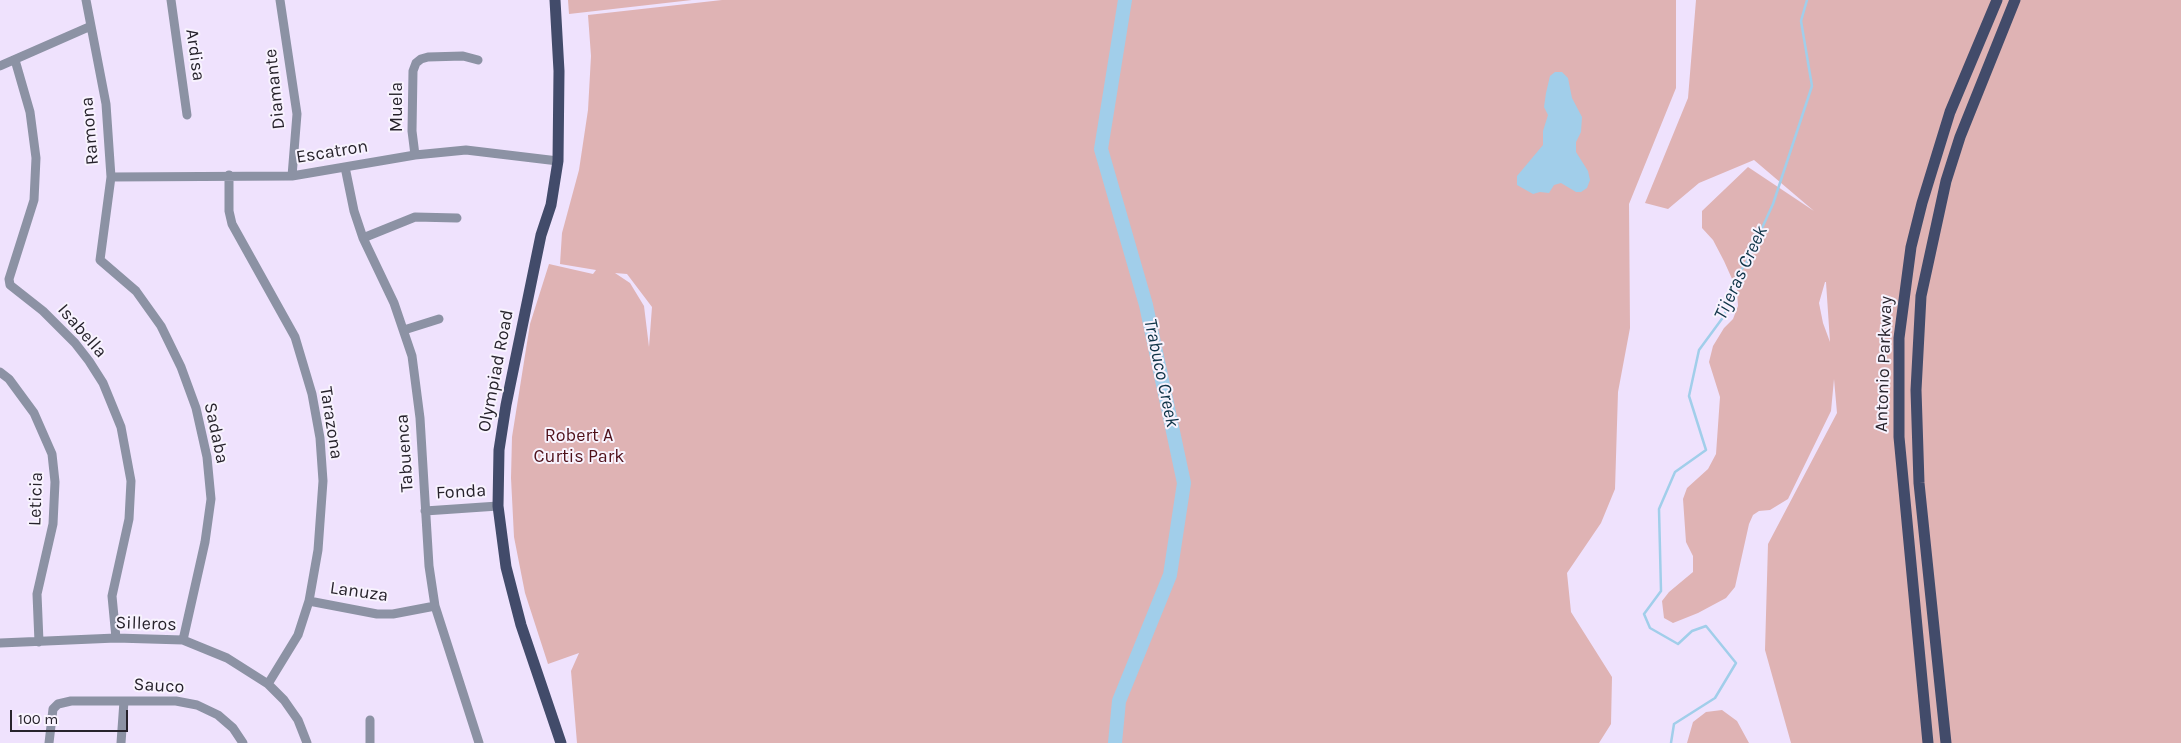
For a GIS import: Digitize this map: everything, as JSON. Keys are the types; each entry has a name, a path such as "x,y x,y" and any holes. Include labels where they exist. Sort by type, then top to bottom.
{"main road":[{"name":"Olympiad Road","path":"555,0 559,72 558,160 551,205 541,235 506,404 499,450 498,506 506,567 521,625 561,743"},
{"name":"Antonio Parkway","path":"1928,743 1899,437 1899,338 1911,248 1922,204 1950,112 1997,0"},
{"name":"Antonio Parkway","path":"1946,743 1919,483 1916,390 1921,296 1946,181 1960,137 2015,0"}],"street":[{"name":"Ramona","path":"86,0 106,104 110,177 100,260"},
{"name":"Ardisa","path":"171,0 187,115"},
{"name":"Diamante","path":"280,0 297,114 292,176"},
{"path":"0,66 91,26"},
{"name":"Muela","path":"415,155 412,131 413,71 416,63 421,59 463,56 478,60"},
{"name":"Isabella","path":"15,60 30,112 36,158 34,200 8,278 10,285 43,311 75,343 89,361 103,383 121,427 131,481 129,519 112,596 116,638"},
{"name":"Escatron","path":"110,177 292,176 415,155 466,150 558,160"},
{"name":"Tabuenca","path":"345,167 354,211 363,238 404,330 416,379 425,510 435,606 479,743"},
{"name":"Tarazona","path":"229,175 229,211 232,224 295,337 312,394 320,438 323,481 318,550 309,601 298,635 268,684"},
{"path":"363,238 415,217 457,218"},
{"name":"Sadaba","path":"100,260 136,291 162,326 181,367 196,408 207,456 211,499 205,542 183,640"},
{"path":"404,330 439,319"},
{"name":"Leticia","path":"0,372 9,379 34,413 52,454 56,482 53,524 37,594 39,642"},
{"name":"Fonda","path":"425,510 498,506"},
{"name":"Lanuza","path":"309,601 377,614 393,614 435,606"},
{"name":"Silleros","path":"0,643 116,638 183,640 227,658 268,684 284,700 298,720 307,743"},
{"name":"Sauco","path":"49,743 53,709 58,704 71,701 176,701 197,705 218,715 233,728 243,743"},
{"path":"121,743 124,701"},
{"path":"370,720 370,743"}],"green space":[{"path":"568,0 692,0 569,14"},
{"name":"Robert A Curtis Park","path":"722,0 1676,0 1676,88 1629,204 1630,328 1618,392 1615,489 1601,523 1567,573 1571,612 1612,677 1611,724 1599,743 577,743 571,671 579,653 548,664 525,593 514,537 511,478 512,437 530,324 549,264 593,274 596,270 560,264 562,233 579,170 588,110 591,56 588,15","holes":["615,273 627,274 652,307 649,347 644,306 630,283"]},
{"path":"1696,0 2181,0 2181,743 1791,743 1765,650 1768,544 1837,413 1834,379 1831,411 1788,499 1770,510 1759,511 1753,515 1749,524 1735,587 1726,598 1698,613 1673,623 1664,618 1662,601 1669,592 1693,572 1693,556 1686,542 1683,499 1687,488 1708,469 1716,454 1720,397 1709,362 1713,346 1724,328 1733,319 1738,306 1737,290 1724,261 1713,240 1702,228 1702,211 1748,167 1814,211 1754,160 1699,183 1668,209 1645,203 1688,98","holes":["1826,282 1830,342 1823,323 1819,303"]},
{"path":"1722,710 1737,721 1749,743 1687,743 1693,722 1706,712"}],"water":[{"path":"1555,72 1562,72 1568,78 1572,98 1582,117 1581,132 1576,142 1576,152 1588,171 1590,180 1587,188 1581,192 1576,192 1561,183 1554,185 1549,193 1540,192 1533,194 1517,185 1517,176 1543,145 1543,131 1548,115 1544,107 1546,93 1550,76"}],"waterway":[{"name":"Trabuco Creek","path":"1115,743 1119,701 1170,575 1184,483 1146,305 1101,149 1125,0"},
{"name":"Tijeras Creek","path":"1671,743 1674,724 1715,698 1736,663 1706,626 1692,631 1678,644 1650,628 1644,614 1661,591 1659,509 1675,472 1706,450 1689,396 1699,350 1724,316 1735,279 1746,263 1773,204 1812,86 1801,21 1807,0"}]}
